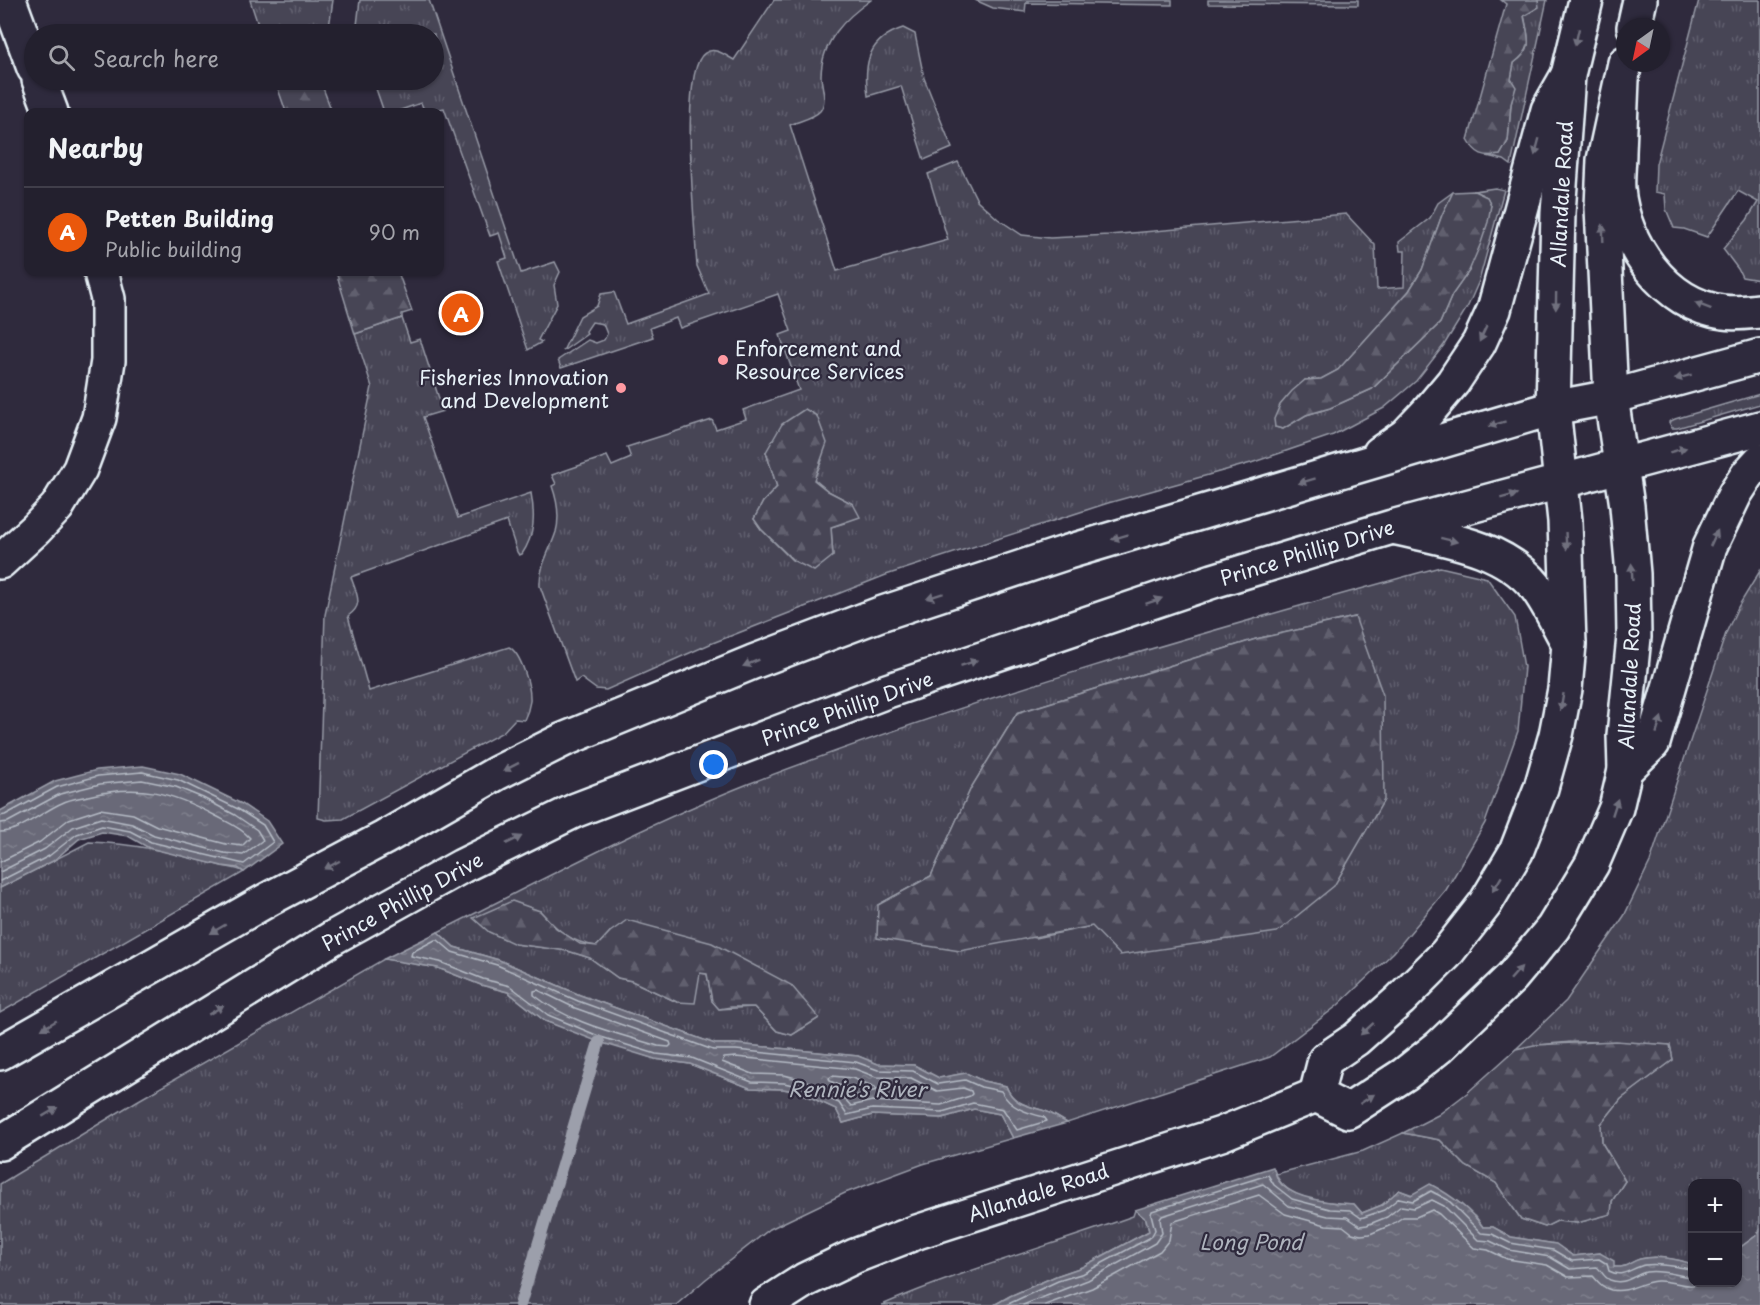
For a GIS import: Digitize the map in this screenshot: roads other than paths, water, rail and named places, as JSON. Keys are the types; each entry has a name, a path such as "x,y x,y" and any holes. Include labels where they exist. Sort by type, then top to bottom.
{"main road":[{"path":"9,0 24,41"},
{"name":"Allandale Road","path":"1316,1095 1325,1060 1356,1039 1400,1000 1446,954 1485,904 1516,852 1541,788 1556,735 1565,688 1569,644 1565,521 1553,408 1558,213 1568,75 1586,0"},
{"path":"1636,18 1640,0"},
{"path":"1624,72 1618,189 1627,232 1647,263 1668,287 1680,295 1700,306 1723,312 1760,311"},
{"name":"Allandale Road","path":"766,1305 805,1280 855,1256 917,1232 1221,1134 1316,1095 1348,1111 1405,1074 1439,1047 1512,977 1553,928 1592,864 1616,808 1625,770 1624,735 1634,637 1633,574 1622,466 1611,397 1602,207 1604,160 1624,72"},
{"path":"1363,465 1406,435 1427,413 1453,382 1479,342 1494,310 1548,110 1568,75"},
{"path":"43,90 50,108"},
{"path":"0,562 57,507 80,469 99,418 108,361 108,299 102,276"},
{"path":"0,1053 269,899 563,740 763,658 880,615 1068,552 1553,408 1611,397 1760,356"},
{"name":"Prince Phillip Drive","path":"0,1143 334,937 462,866 576,810 887,691 1213,580 1392,527 1760,428"},
{"path":"1625,770 1653,743 1710,546 1735,494 1760,461"},
{"path":"1392,527 1471,546 1491,553 1515,566 1536,587 1569,644"}],"water":[{"path":"143,766 180,774 242,804 267,821 282,844 244,872 238,868 149,848 128,836 102,832 79,839 53,861 0,888 0,811 55,781 97,770"},
{"name":"Rennie's River","path":"438,932 454,947 499,960 580,995 715,1044 858,1056 878,1064 914,1065 939,1078 966,1073 983,1081 1006,1086 1017,1101 1048,1112 1067,1123 1013,1138 1000,1114 974,1109 942,1118 872,1115 843,1123 836,1109 799,1092 750,1088 690,1064 655,1059 599,1042 545,1021 508,992 481,985 438,968 384,959"},
{"name":"Long Pond","path":"1273,1167 1278,1180 1292,1192 1313,1199 1354,1204 1362,1213 1382,1205 1399,1190 1411,1195 1430,1184 1459,1202 1483,1227 1493,1227 1511,1237 1556,1244 1573,1256 1600,1253 1614,1261 1614,1267 1622,1267 1640,1259 1653,1257 1688,1263 1688,1287 1742,1287 1742,1246 1760,1230 1760,1305 994,1305 1056,1276 1082,1267 1149,1231 1146,1219 1135,1210"}],"waterway":[{"path":"520,1305 599,1042"}],"place":[{"name":"Petten Building","path":"461,313"},
{"name":"Enforcement and Resource Services","path":"723,360"},
{"name":"Fisheries Innovation and Development","path":"621,388"}]}
